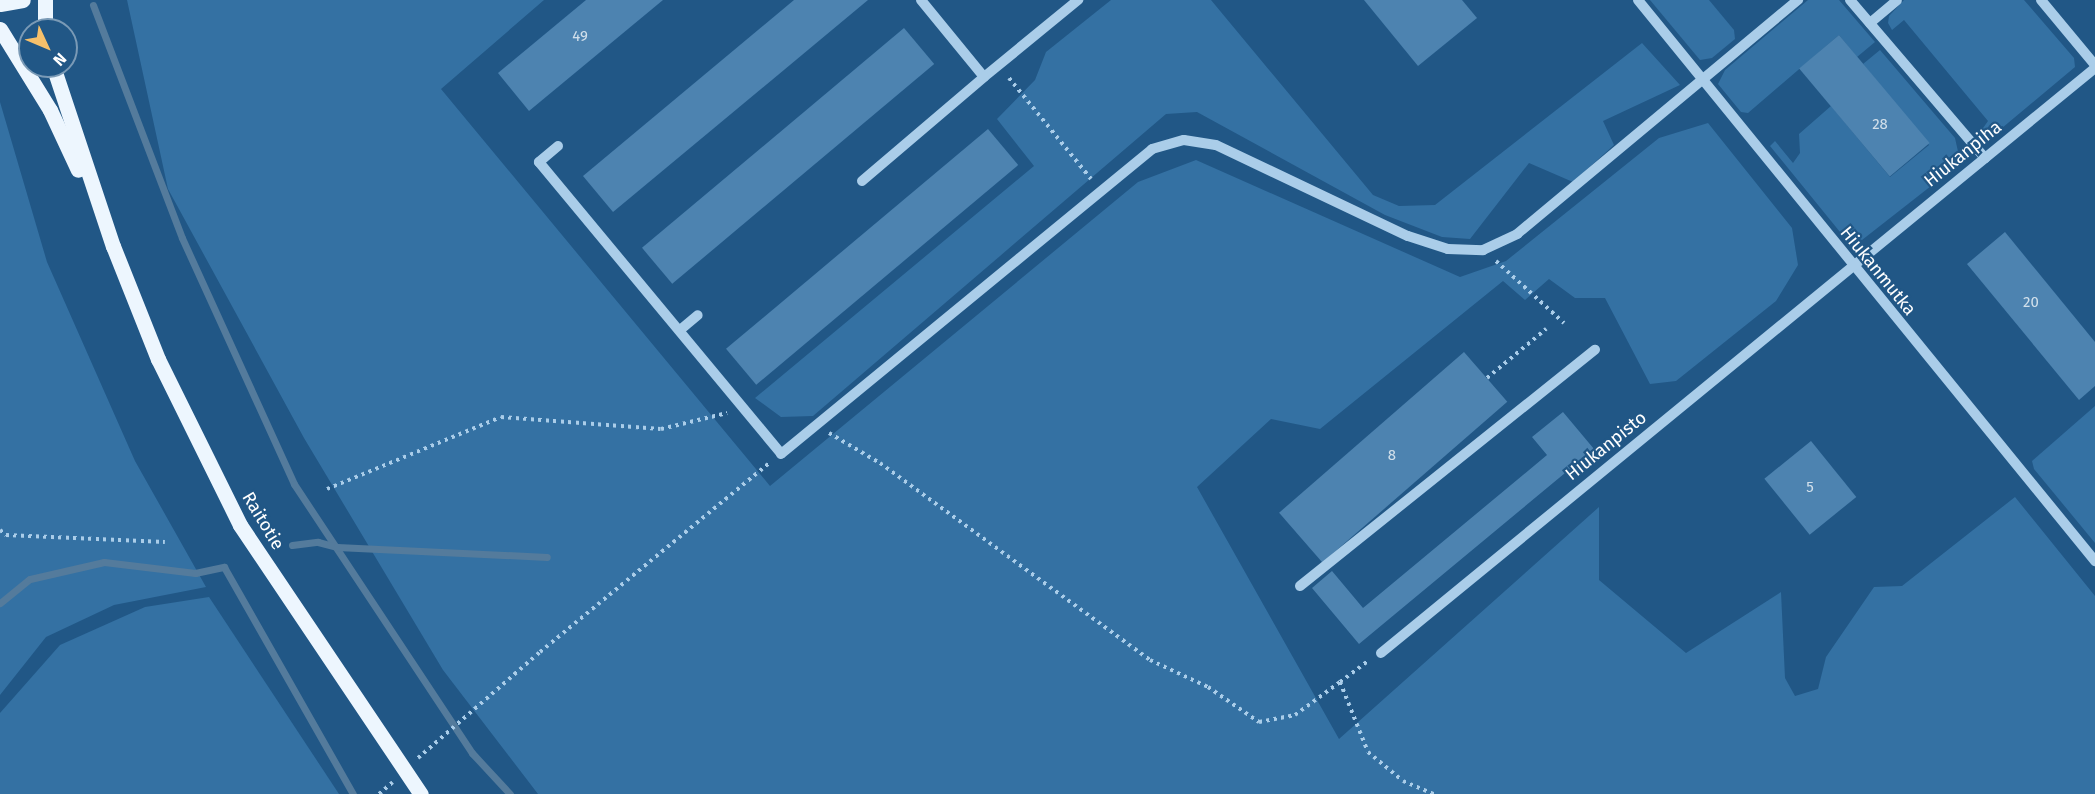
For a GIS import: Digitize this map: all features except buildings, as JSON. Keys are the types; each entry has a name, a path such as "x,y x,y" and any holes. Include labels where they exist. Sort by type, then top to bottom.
{"main road":[{"path":"0,4 23,0"},
{"path":"45,0 45,18"},
{"name":"Raitotie","path":"0,29 50,110 113,246 158,359 240,525 421,794"},
{"name":"Raitotie","path":"57,78 113,246"}],"street":[{"path":"921,0 984,77"},
{"path":"862,181 1078,0"},
{"name":"Hiukanmutka","path":"1638,0 1852,266 2095,561"},
{"path":"558,146 539,162 781,454 818,427 1152,148 1184,140 1216,145 1408,236 1448,249 1483,250 1517,234 1798,0"},
{"path":"1850,0 1985,158"},
{"path":"1870,23 1898,0"},
{"path":"2041,0 2095,66"},
{"name":"Hiukanpiha","path":"1852,266 2095,66"},
{"name":"Hiukanpisto","path":"1381,653 1852,266"},
{"path":"680,330 698,315"},
{"path":"1300,586 1595,350"}],"path":[{"path":"999,66 1100,191"},
{"path":"1483,250 1564,324"},
{"path":"1487,378 1546,329"},
{"path":"327,489 501,417 661,429 746,409"},
{"path":"818,427 880,463 1150,660 1208,687 1259,722 1295,715 1367,662"},
{"path":"454,726 781,454"},
{"path":"0,530 6,535 165,542"},
{"path":"1340,682 1368,752 1403,781 1434,794"}],"shaded area":[{"path":"127,0 544,0 441,89 770,486 1138,182 1196,160 1460,277 1506,261 1659,138 1708,123 1792,228 1798,265 1776,301 1676,381 1650,384 1605,298 1575,298 1549,279 1525,300 1503,281 1320,429 1271,419 1197,487 1339,739 1599,507 1599,580 1686,653 1781,592 1785,678 1795,696 1818,689 1826,657 1874,587 1902,586 2015,497 2095,596 2095,794 538,794 443,670 304,438 168,189"},
{"path":"1111,0 1211,0 1373,195 1399,206 1435,205 1642,43 1680,85 1603,121 1614,145 1573,182 1529,163 1470,239 1442,237 1385,215 1197,112 1166,114 813,416 781,417 755,398 1034,166 997,119 1035,80 1046,52"},
{"path":"1650,0 1709,0 1734,30 1735,39 1712,58 1700,60"},
{"path":"1808,0 1839,0 1875,42 1857,57 1839,35 1748,113 1741,112 1718,84 1725,70"},
{"path":"1904,0 2024,0 2074,58 2075,67 2002,128 1981,131 1988,121 1904,20 1892,30 1888,23 1889,16"},
{"path":"1880,50 1955,138 1959,156 1954,168 1862,240 1840,232 1770,146 1775,141 1793,163 1800,153 1799,134 1831,106 1890,177 1929,145 1863,64"},
{"path":"0,102 47,262 135,461 206,587 114,605 46,637 0,695"},
{"path":"2095,406 2095,543 2034,469 2032,461"},
{"path":"209,597 339,794 0,794 0,713 60,645 145,607"}],"waterway":[{"path":"93,5 182,238 294,484 472,753 510,794"},
{"path":"292,545 318,542 337,547 547,557"},
{"path":"0,603 30,579 104,562 195,573 224,567 353,794"}]}
